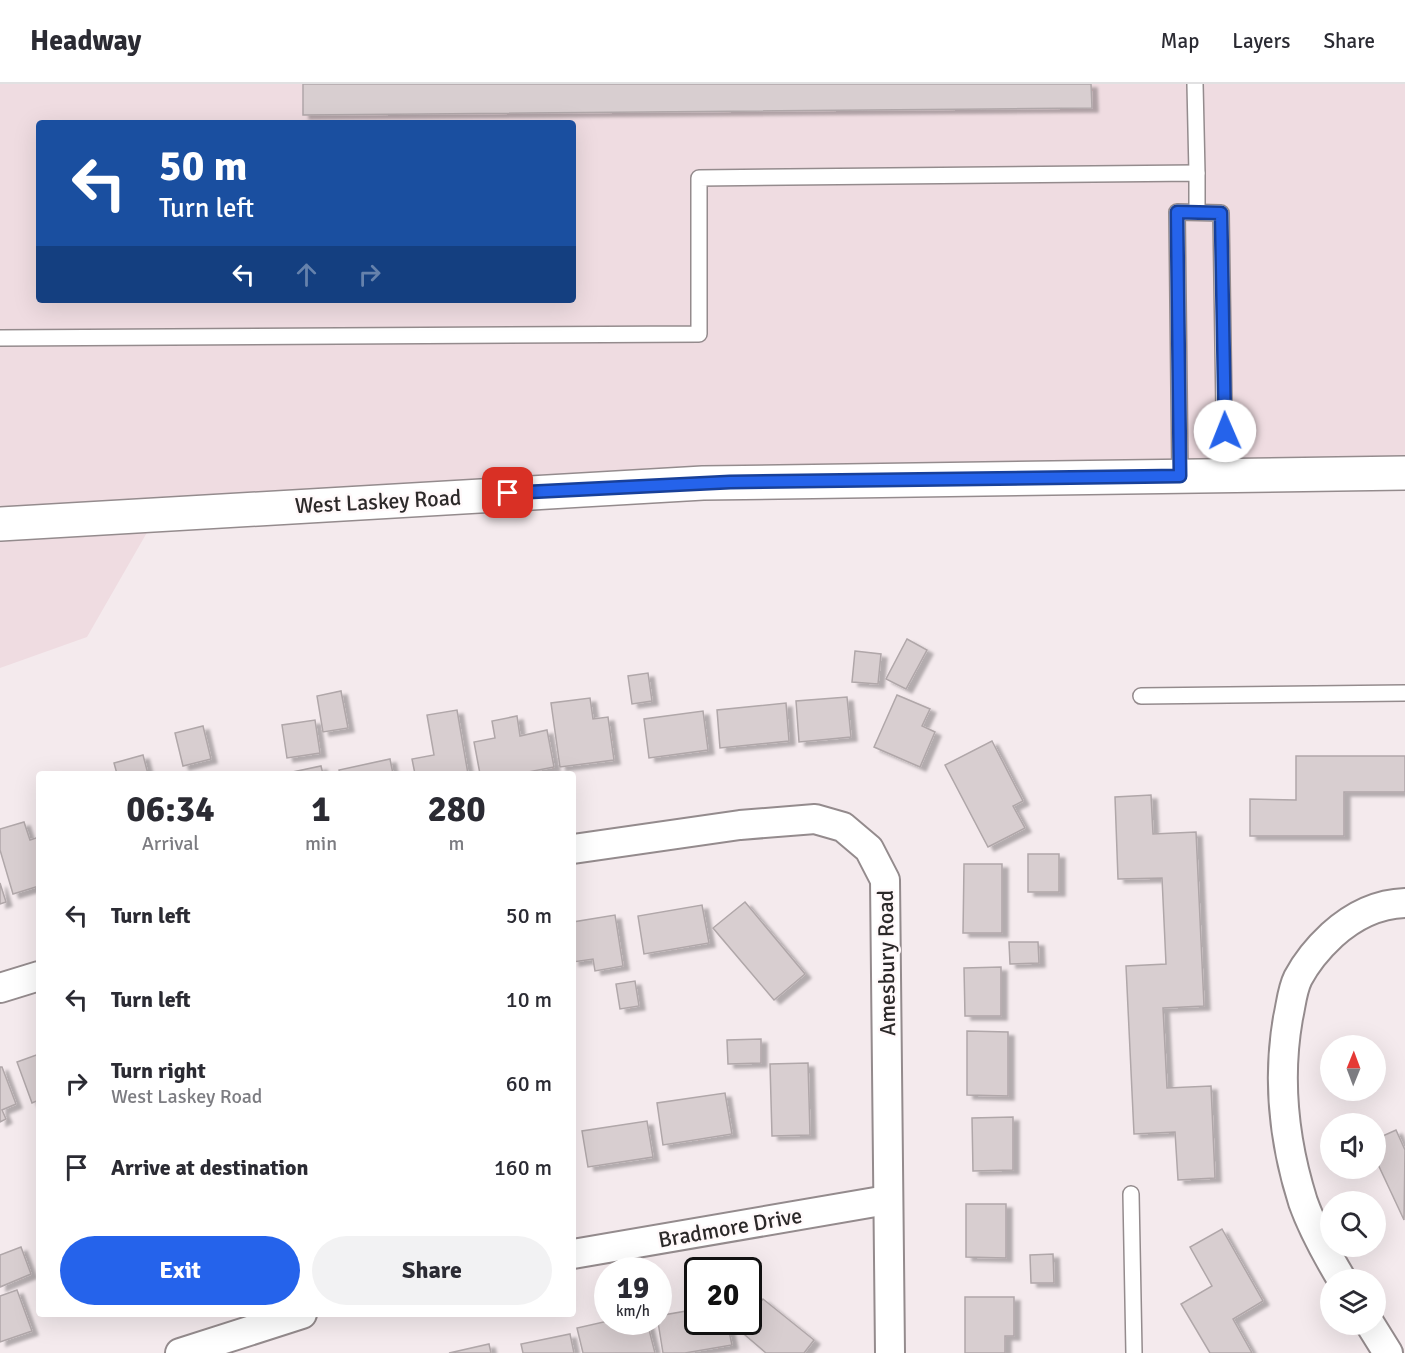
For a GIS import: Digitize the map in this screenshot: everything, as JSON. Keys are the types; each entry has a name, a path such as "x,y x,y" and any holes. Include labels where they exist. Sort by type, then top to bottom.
{"main road":[{"name":"West Laskey Road","path":"0,524 703,483 1405,473"}],"street":[{"name":"Amesbury Road","path":"576,849 740,825 815,819 843,827 869,849 885,880 890,1353"},
{"path":"1335,1269 1323,1249 1304,1204 1287,1145 1282,1093 1284,1040 1297,981 1307,962 1321,946 1337,931 1371,909 1379,905 1405,903"},
{"path":"0,988 36,977"},
{"name":"Bradmore Drive","path":"576,1253 887,1200"},
{"path":"180,1353 293,1317"},
{"path":"1377,1335 1388,1353"}],"lane":[{"path":"1195,84 1197,212"},
{"path":"0,338 699,334 699,178 1197,173"},
{"path":"1180,476 1177,212 1221,213 1226,476"},
{"path":"1141,696 1405,693"},
{"path":"1131,1194 1134,1353"}],"shaded area":[{"path":"0,84 1405,84 1405,474 157,515 87,637 0,668"}],"building":[{"path":"303,84 1091,84 1092,108 303,115"},
{"path":"907,639 927,650 906,689 886,679"},
{"path":"855,651 881,654 878,684 852,682"},
{"path":"648,673 652,701 632,704 628,676"},
{"path":"341,691 348,728 323,732 317,696"},
{"path":"897,695 930,709 922,726 935,732 920,767 874,747"},
{"path":"847,697 851,737 799,742 796,701"},
{"path":"590,698 593,719 608,717 614,760 560,767 551,703"},
{"path":"786,703 789,741 720,748 717,710"},
{"path":"457,710 467,771 414,771 412,759 434,755 427,715"},
{"path":"703,711 708,750 649,758 644,719"},
{"path":"517,716 520,736 547,730 554,767 533,771 479,771 474,742 495,738 492,721"},
{"path":"315,720 320,753 287,758 282,725"},
{"path":"203,726 211,759 183,766 175,733"},
{"path":"992,741 1023,801 1013,806 1025,828 988,847 945,765"},
{"path":"143,755 147,771 116,771 114,763"},
{"path":"1296,756 1405,756 1405,792 1344,792 1344,836 1250,836 1250,799 1296,800"},
{"path":"390,759 392,771 339,771"},
{"path":"321,766 322,771 297,771"},
{"path":"1151,795 1153,834 1196,832 1204,1006 1163,1008 1167,1088 1211,1086 1215,1178 1178,1180 1175,1132 1134,1134 1126,966 1166,964 1162,878 1118,879 1115,797"},
{"path":"24,822 30,840 36,838 36,887 13,894 0,850 0,829"},
{"path":"1028,854 1059,854 1059,892 1028,892"},
{"path":"964,864 1002,864 1002,933 963,933"},
{"path":"0,883 6,902 0,904"},
{"path":"745,902 805,974 774,1000 713,928"},
{"path":"702,905 709,943 644,954 638,916"},
{"path":"615,915 623,966 595,971 593,959 576,962 576,922"},
{"path":"1009,942 1038,942 1039,963 1010,964"},
{"path":"1001,967 1001,1016 965,1016 964,968"},
{"path":"635,981 639,1006 620,1009 616,984"},
{"path":"967,1031 1008,1032 1008,1096 967,1095"},
{"path":"761,1039 761,1063 728,1064 727,1040"},
{"path":"36,1055 36,1101 32,1103 17,1062"},
{"path":"808,1063 810,1135 772,1136 770,1064"},
{"path":"0,1067 2,1067 16,1104 2,1110 6,1119 0,1122"},
{"path":"725,1093 732,1134 663,1145 657,1103"},
{"path":"1013,1117 1013,1170 973,1171 972,1118"},
{"path":"647,1121 653,1157 588,1167 582,1131"},
{"path":"1396,1130 1405,1150 1404,1220 1385,1179 1386,1134"},
{"path":"966,1204 1006,1204 1006,1258 966,1257"},
{"path":"1222,1229 1263,1301 1233,1319 1252,1353 1210,1353 1181,1304 1212,1286 1190,1247"},
{"path":"21,1247 31,1274 0,1287 0,1255"},
{"path":"1053,1254 1054,1283 1031,1283 1030,1255"},
{"path":"17,1290 32,1331 0,1342 0,1296"},
{"path":"965,1297 1014,1297 1014,1336 1005,1336 1005,1353 965,1353"},
{"path":"762,1300 814,1340 804,1353 766,1353 745,1335 762,1335"},
{"path":"684,1311 684,1335 730,1335 732,1345 685,1353 663,1353 660,1335 672,1335 672,1314"},
{"path":"594,1324 594,1335 650,1335 655,1353 583,1353 577,1328"},
{"path":"570,1334 574,1353 523,1353 521,1344"},
{"path":"489,1344 491,1353 449,1353"}],"route":[{"path":"508,493 730,482 1180,476 1177,212 1221,213 1225,431"}]}
